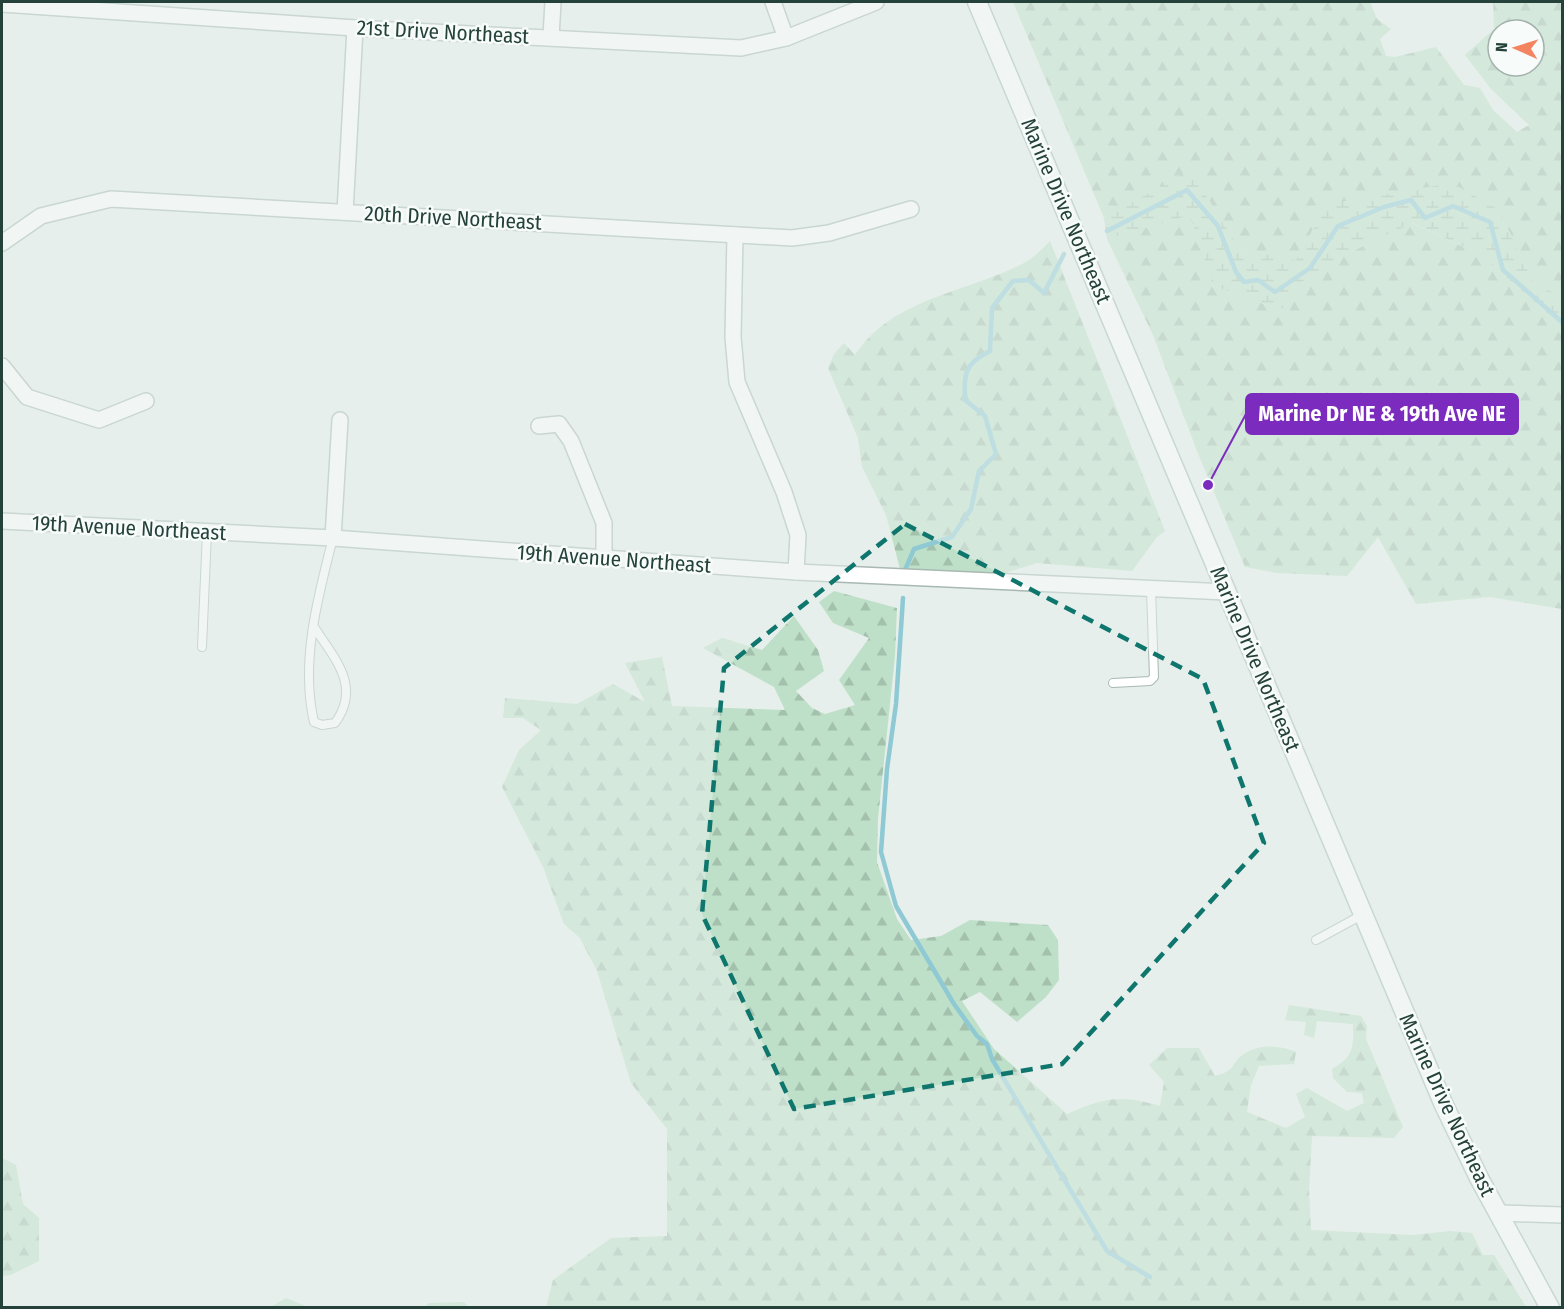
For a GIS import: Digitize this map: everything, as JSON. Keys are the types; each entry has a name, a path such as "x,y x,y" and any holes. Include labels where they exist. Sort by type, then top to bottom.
{"main road":[{"name":"Marine Drive Northeast","path":"978,2 1443,1103 1498,1213 1550,1308"}],"street":[{"path":"551,37 553,2"},
{"path":"773,2 786,38"},
{"name":"21st Drive Northeast","path":"2,4 155,8 355,28 741,48 786,38 876,2"},
{"path":"345,212 355,28"},
{"name":"20th Drive Northeast","path":"2,243 41,216 111,198 792,238 829,233 911,209"},
{"path":"735,235 733,337 737,382 784,492 798,536 796,572"},
{"path":"2,366 27,398 99,420 146,401"},
{"path":"333,538 340,420"},
{"path":"539,426 559,424 571,441 604,523 604,558"},
{"name":"19th Avenue Northeast","path":"2,522 333,538 796,572 1227,592"},
{"path":"1498,1213 1563,1215"}],"lane":[{"path":"202,647 207,531"},
{"path":"314,627 344,674 347,696 344,711 335,723 322,725 314,722 309,703 314,627 333,538"},
{"path":"1113,682 1150,681 1154,677 1151,589"},
{"path":"1316,940 1363,914"}],"highlighted area":[{"path":"905,524 1203,679 1264,843 1062,1064 794,1109 702,914 724,668"}],"green space":[{"path":"1013,2 1370,2 1377,19 1391,29 1380,39 1386,56 1395,57 1436,47 1464,85 1480,88 1493,110 1517,132 1529,125 1491,89 1465,55 1486,36 1486,78 1546,78 1546,18 1494,18 1493,2 1562,2 1562,296 1534,284 1499,210 1327,204 1296,260 1240,249 1190,171 1104,218"},
{"path":"1190,170 1240,249 1296,260 1327,204 1452,183 1499,210 1534,284 1562,296 1562,331 1539,306 1481,255 1412,223 1336,259 1281,310 1213,286 1190,215 1107,239 1104,218"},
{"path":"1190,214 1213,286 1281,310 1336,259 1411,223 1481,255 1539,306 1562,331 1562,609 1490,597 1416,604 1378,537 1347,576 1277,573 1245,567 1197,451 1153,335 1107,239"},
{"path":"1050,241 1165,531 1157,537 1132,571 1037,563 992,577 900,569 886,515 862,467 858,438 828,368 834,354 844,343 855,355 871,335 891,320 934,298 1026,262"},
{"path":"834,591 897,608 895,656 878,819 877,862 897,919 911,940 941,936 970,920 1048,925 1058,940 1059,980 1046,997 1017,1022 980,992 962,1001 994,1049 1067,1114 1112,1099 1134,1100 1160,1106 1164,1082 1149,1065 1167,1048 1199,1048 1215,1076 1231,1069 1239,1057 1257,1048 1277,1047 1290,1050 1296,1052 1294,1064 1259,1066 1251,1085 1247,1112 1286,1128 1305,1117 1296,1094 1307,1088 1347,1111 1364,1103 1362,1093 1347,1092 1333,1078 1332,1069 1339,1065 1351,1051 1353,1024 1317,1021 1314,1038 1304,1035 1306,1022 1285,1020 1289,1005 1361,1016 1367,1026 1366,1039 1403,1127 1394,1138 1312,1136 1309,1190 1311,1230 1413,1235 1450,1231 1472,1233 1483,1255 1494,1255 1526,1307 546,1307 553,1280 611,1238 667,1236 667,1129 631,1083 597,971 580,938 564,924 543,867 502,787 519,750 541,730 523,718 503,718 505,698 577,704 613,684 645,702 625,663 662,657 672,706 785,710 774,687 703,648 722,638 762,650 794,616 818,650 824,671 796,691 812,708 825,714 855,705 839,680 869,638 833,623 819,602"},
{"path":"2,1158 16,1165 23,1204 39,1218 39,1261 11,1275 2,1276"},
{"path":"286,1298 308,1307 271,1307"},
{"path":"464,1302 468,1307 425,1307 429,1303"}],"waterway":[{"path":"1107,231 1187,190 1218,226 1236,272 1244,282 1258,280 1275,292 1310,268 1338,226 1384,207 1411,200 1425,218 1453,206 1490,222 1503,270 1562,322"},
{"path":"905,570 914,549 952,537 971,509 979,471 996,454 985,416 965,400 967,370 975,360 990,351 992,308 1013,281 1029,280 1044,293 1064,254"},
{"path":"903,598 896,704 887,769 881,852 896,906 954,1004 977,1036 987,1044 992,1059 1107,1251 1150,1277"}],"place":[{"name":"Marine Dr NE & 19th Ave NE","path":"1208,485"}]}
